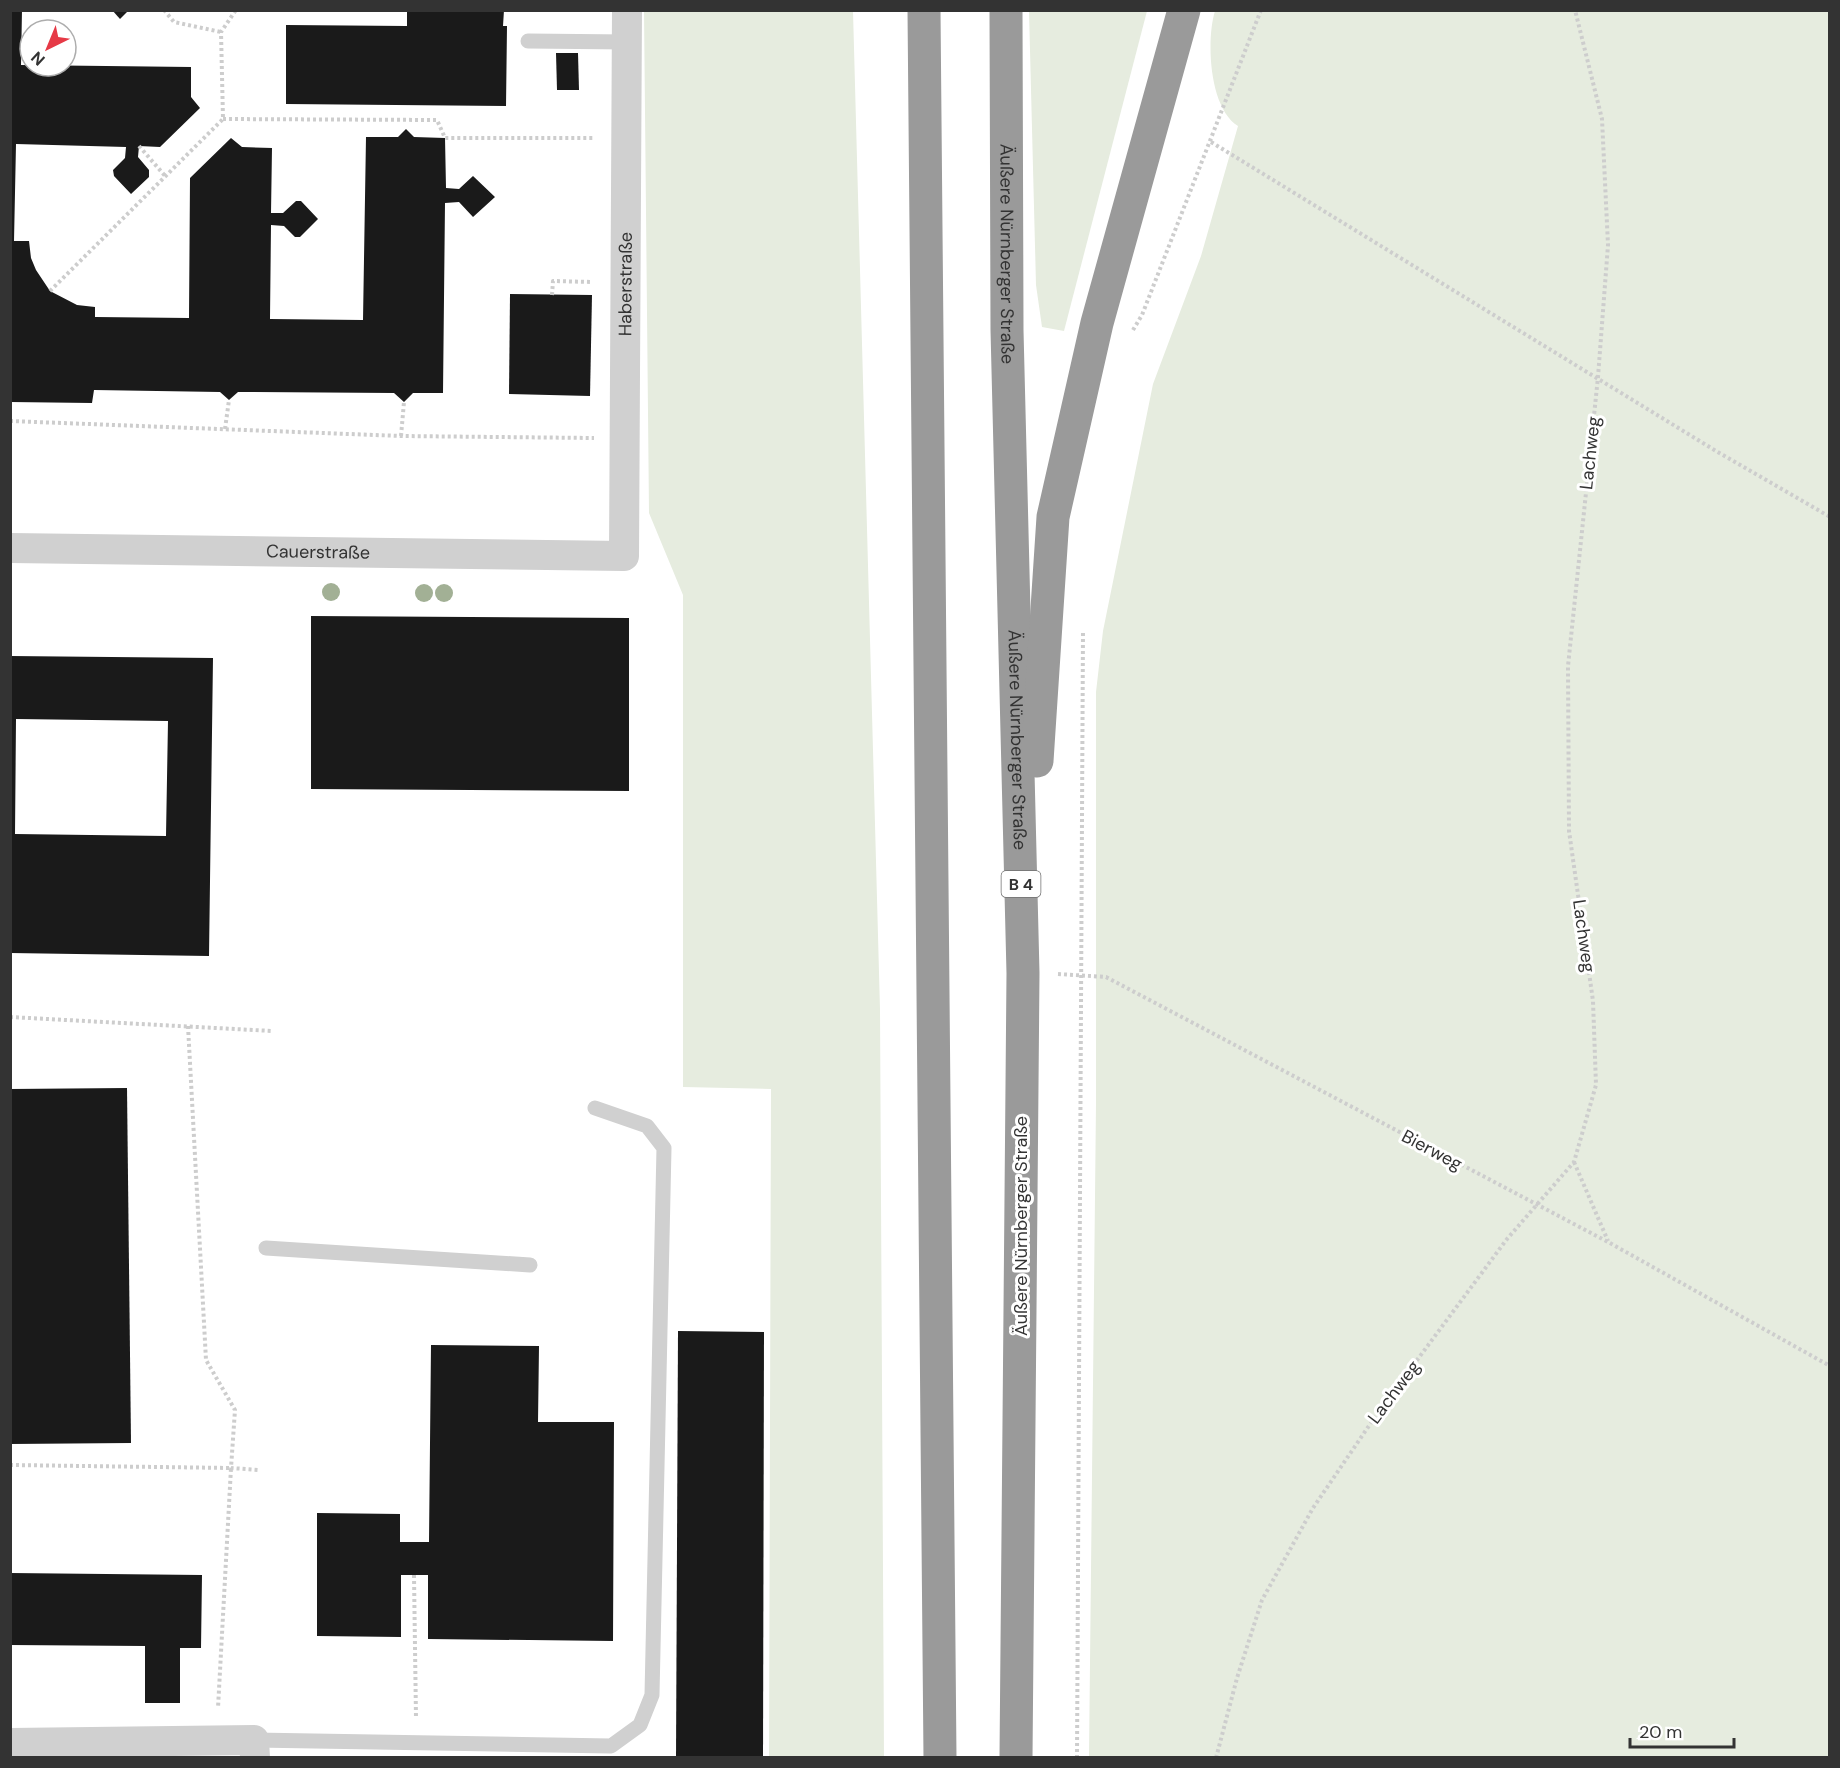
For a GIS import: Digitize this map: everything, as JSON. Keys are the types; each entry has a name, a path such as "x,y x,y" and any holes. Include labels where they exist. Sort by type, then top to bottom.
{"highway":[{"path":"924,10 940,1758"},
{"name":"Äußere Nürnberger Straße","path":"1006,10 1007,330 1023,973 1016,1758"},
{"path":"1023,973 1053,517 1098,323 1184,10"}],"street":[{"name":"Haberstraße","path":"624,556 627,10"},
{"name":"Cauerstraße","path":"10,548 624,556"},
{"path":"10,1743 255,1749"}],"lane":[{"path":"528,41 628,42"},
{"path":"255,1749 417,1743 611,1746 640,1725 652,1695 664,1148 647,1126 594,1108"},
{"path":"266,1248 530,1265"}],"path":[{"path":"164,10 174,22 221,32"},
{"path":"223,119 221,32 236,10"},
{"path":"1131,332 1142,315 1261,10"},
{"name":"Lachweg","path":"1216,1758 1237,1678 1262,1600 1313,1508 1377,1414 1535,1205 1574,1162 1596,1085 1593,1001 1569,831 1568,666 1598,377 1608,245 1602,118 1575,10"},
{"path":"50,291 223,119 437,120 445,138 627,138"},
{"path":"1211,142 1716,451 1830,517"},
{"path":"139,146 166,177"},
{"path":"552,295 553,281 626,283"},
{"path":"225,429 229,400"},
{"path":"400,436 404,402"},
{"path":"10,421 400,436 625,439"},
{"path":"1077,1758 1079,975 1083,628"},
{"name":"Bierweg","path":"1023,973 1106,977 1608,1242 1830,1366"},
{"path":"10,1017 272,1031"},
{"path":"188,1026 206,1360 236,1410 218,1708"},
{"path":"1574,1162 1608,1242"},
{"path":"10,1465 259,1470"},
{"path":"414,1575 417,1743"}],"shaded area":[{"path":"644,11 853,11 880,1009 884,1757 769,1757 771,1089 683,1087 683,595 649,513"},
{"path":"1029,11 1147,11 1064,331 1042,327 1036,285"},
{"path":"1215,11 1829,11 1829,1757 1089,1757 1096,1103 1096,692 1103,631 1153,384 1201,256 1238,126 1228,117 1221,105 1212,73 1211,39"}],"building":[{"path":"10,10 22,10 22,18 18,18 18,78 78,78 78,66 191,67 191,97 200,108 160,147 139,146 138,157 149,170 149,177 131,194 114,176 113,170 125,158 126,147 16,144 14,241 29,241 31,258 36,270 50,291 77,305 95,307 95,317 189,318 190,178 231,138 242,147 272,148 271,213 283,213 296,201 301,201 318,219 300,237 295,237 284,226 271,225 270,319 363,320 366,137 398,137 406,129 414,137 445,138 446,188 459,189 473,176 495,197 473,217 459,202 445,203 443,393 413,393 404,402 394,393 238,392 229,400 220,392 94,390 92,403 10,402"},
{"path":"112,10 129,10 120,19"},
{"path":"407,10 504,10 503,26 507,26 506,106 286,104 286,25 407,26"},
{"path":"556,53 578,53 579,90 557,90"},
{"path":"510,294 592,295 590,396 509,394"},
{"path":"311,616 629,618 629,791 311,789"},
{"path":"10,656 213,658 209,956 10,953","holes":["16,719 168,721 166,836 15,834"]},
{"path":"127,1088 131,1443 10,1444 10,1089"},
{"path":"678,1331 764,1332 763,1758 676,1758"},
{"path":"431,1345 539,1346 538,1422 614,1422 613,1641 428,1639 428,1575 401,1575 401,1637 317,1636 317,1513 400,1514 400,1542 429,1542"},
{"path":"10,1573 202,1575 201,1648 180,1648 180,1703 145,1703 145,1646 10,1645"}]}
